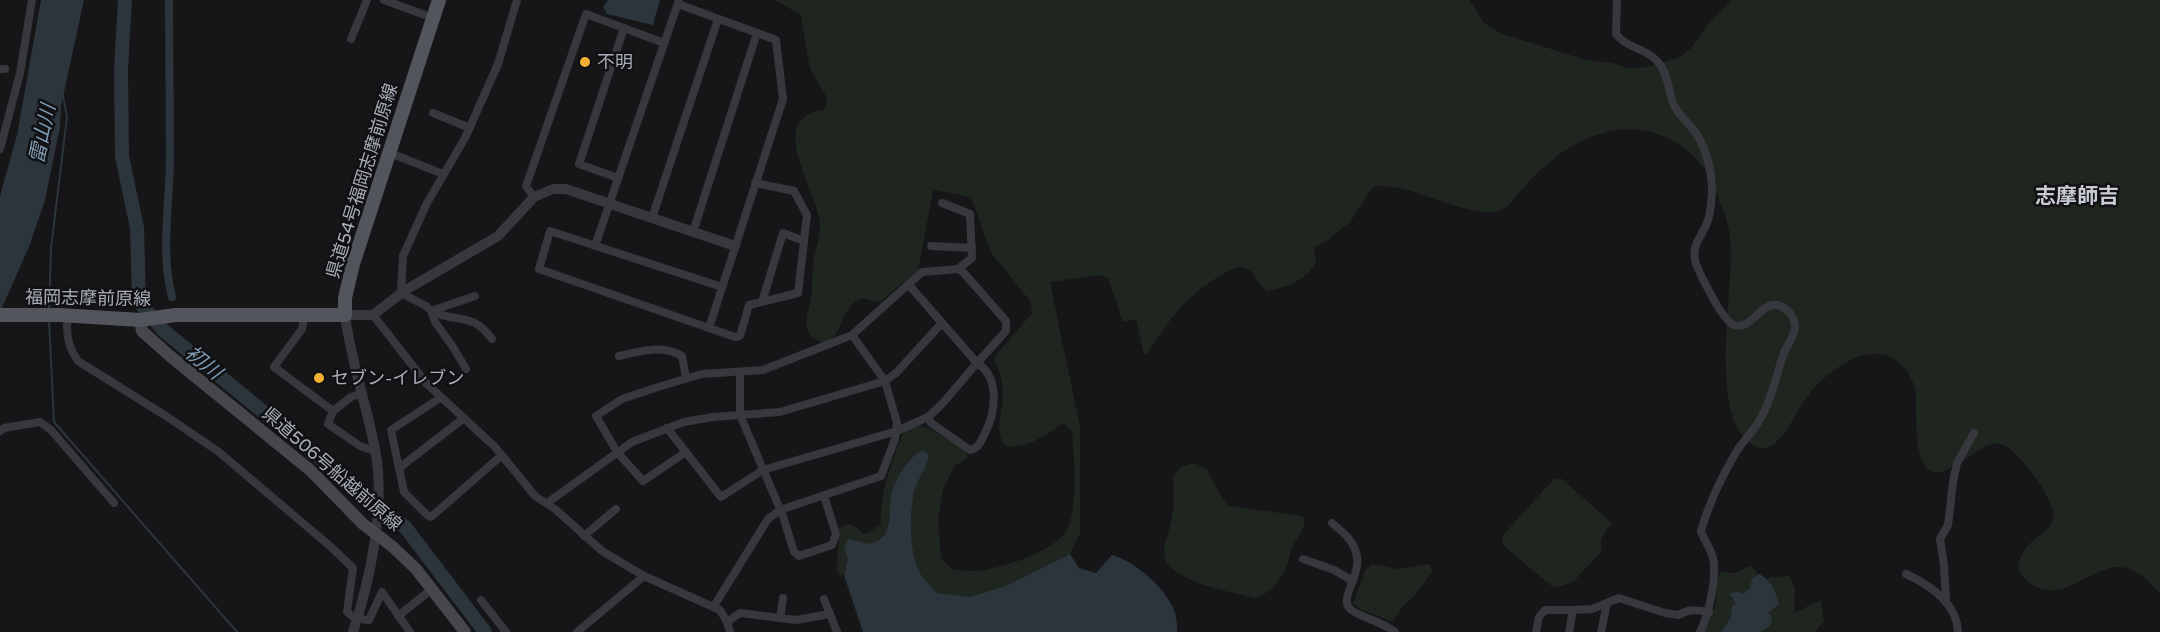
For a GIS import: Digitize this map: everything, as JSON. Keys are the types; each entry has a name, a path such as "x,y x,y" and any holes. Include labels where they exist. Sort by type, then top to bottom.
{"main road":[{"name":"県道54号福岡志摩前原線","path":"345,315 345,298 353,264 439,0"},
{"name":"福岡志摩前原線","path":"0,315 64,315 141,320 175,315 305,315"},
{"path":"305,315 345,315"},
{"name":"県道506号船越前原線","path":"141,320 142,331 170,356 310,470 363,524 375,528 416,569 465,632"}],"street":[{"path":"0,149 20,73 32,0"},
{"path":"351,39 367,0"},
{"path":"384,0 433,18"},
{"path":"401,293 403,256 427,203 470,128 498,64 517,0"},
{"path":"1617,0 1616,34 1625,42 1654,57 1661,64 1677,112 1694,130 1703,147 1710,168 1712,190 1710,215 1695,244 1694,252 1696,263 1723,315 1729,323 1742,326 1775,304 1782,306 1791,314 1795,324 1764,413 1733,459 1707,513 1701,531 1713,560 1709,612 1700,632"},
{"path":"595,246 679,2 717,19 776,40 783,99 709,328"},
{"path":"534,197 526,186 585,14 664,43"},
{"path":"652,218 717,19"},
{"path":"618,178 579,164 624,28"},
{"path":"693,232 757,33"},
{"path":"433,113 470,128"},
{"path":"390,153 443,174"},
{"path":"722,287 550,231 539,269 735,337 740,336 749,305 798,293 807,215 794,191 755,183"},
{"path":"353,632 373,550 378,490 375,453 351,356 345,315 373,315 401,293 498,236 534,197 553,189 566,189 735,246"},
{"path":"686,452 643,481 617,452 596,416 622,399 687,378 702,374 770,368 852,335 926,271 958,269 972,258 970,214 942,203"},
{"path":"762,302 783,233 804,241"},
{"path":"931,246 972,249"},
{"path":"667,428 721,497 763,470 897,431 927,417 942,404 1006,331 1006,321 958,269"},
{"path":"909,285 977,363 988,372 994,409 992,420 978,446 970,450 931,423 927,417"},
{"path":"401,293 441,315 471,320 479,324 492,339"},
{"path":"431,311 475,296"},
{"path":"431,311 435,322 466,369"},
{"path":"64,315 69,346 78,361 219,452 353,568 347,612 357,619 369,620 382,592 410,632"},
{"path":"305,315 302,329 274,367 333,411"},
{"path":"373,315 395,346 440,398 502,455 535,496 547,503 602,551 644,576 720,610 728,622 730,632"},
{"path":"547,503 632,442 667,428 696,419 780,412 885,381 896,373 942,323"},
{"path":"714,606 765,523 780,510 878,479 897,431 897,423 885,381 852,335"},
{"path":"619,356 648,349 671,349 682,356 687,378"},
{"path":"740,372 740,415 780,510 794,552 799,556 832,544 835,540 836,534 824,496"},
{"path":"360,394 351,397 333,411 328,424 360,446 375,453"},
{"path":"440,398 390,430 404,492 427,515 431,517 502,455"},
{"path":"399,468 464,418"},
{"path":"0,431 4,428 40,422 51,430 114,503"},
{"path":"1946,601 1940,539 1948,525 1957,463 1974,433"},
{"path":"584,536 616,509"},
{"path":"1332,523 1349,538 1359,564 1347,594 1346,604 1352,611 1383,623 1395,632"},
{"path":"1303,560 1334,570 1353,581"},
{"path":"1906,574 1925,584 1946,601 1951,607 1958,632"},
{"path":"577,632 644,576"},
{"path":"398,616 432,589"},
{"path":"780,618 783,598"},
{"path":"1536,632 1539,617 1545,610 1592,609 1619,598 1665,613 1679,615 1686,610 1693,609 1709,612"},
{"path":"824,599 837,632"},
{"path":"481,600 506,632"},
{"path":"1601,632 1607,603"},
{"path":"1569,632 1573,610"},
{"path":"728,622 740,613 796,620 830,614"}],"shaded area":[{"path":"775,0 1470,0 1483,22 1500,33 1586,60 1613,63 1627,68 1647,67 1680,57 1691,48 1707,25 1732,0 2160,0 2160,594 2143,576 2122,567 2109,568 2058,590 2045,590 2027,581 2018,571 2023,551 2051,525 2053,519 2049,500 2043,489 2026,465 2009,448 2001,444 1987,445 1944,471 1930,470 1924,463 1917,439 1914,386 1902,365 1890,357 1877,354 1864,355 1838,367 1807,397 1781,438 1763,448 1753,445 1742,435 1733,418 1728,397 1726,345 1731,247 1720,201 1709,176 1696,158 1668,138 1633,129 1605,132 1566,150 1534,176 1507,207 1494,212 1460,207 1388,186 1373,187 1350,222 1328,240 1315,247 1316,262 1302,278 1281,288 1267,291 1245,268 1230,271 1200,289 1184,304 1146,355 1144,355 1136,319 1123,322 1108,278 1101,275 1050,282 1080,427 1080,533 1070,554 1008,585 970,597 937,593 919,571 913,552 911,519 913,498 929,455 921,450 889,513 889,526 882,539 848,559 844,575 840,575 837,572 839,528 849,524 863,534 870,532 881,523 882,500 887,478 902,435 907,429 915,425 932,430 967,451 967,459 954,466 943,490 938,519 941,558 953,570 973,571 994,568 1028,557 1050,546 1065,533 1074,499 1072,431 1063,423 1043,436 1022,445 1006,446 1002,440 999,425 1003,390 1001,377 994,360 1032,313 1031,302 991,253 971,197 935,190 918,270 880,302 858,300 847,311 831,340 818,341 810,334 807,321 820,224 798,157 795,140 797,126 806,116 824,110 827,103 825,94 810,69 801,15"},
{"path":"1195,463 1207,470 1228,506 1296,515 1305,520 1282,576 1275,585 1260,596 1255,598 1202,584 1176,571 1168,563 1164,549 1173,512 1173,476 1182,466"},
{"path":"1555,478 1562,479 1612,523 1601,540 1602,551 1573,582 1554,588 1503,545 1502,536"},
{"path":"1372,564 1398,569 1430,564 1432,572 1391,621 1360,609 1353,603 1366,569"},
{"path":"1750,566 1757,572 1757,579 1738,604 1725,632 1703,632 1715,608 1720,572 1735,573"},
{"path":"1790,576 1795,590 1794,613 1821,600 1824,621 1815,632 1756,632 1769,577"}],"water":[{"name":"雷山川","path":"41,0 84,0 61,106 60,127 45,200 29,247 0,312 0,196 17,135"},
{"path":"608,0 660,0 653,25 607,14 603,7"},
{"path":"922,450 929,454 913,498 911,519 913,552 919,571 937,593 970,597 1008,585 1070,554 1079,568 1096,573 1112,555 1131,563 1158,586 1175,613 1177,632 863,632 844,575 848,559 844,547 849,539 869,544 882,538 888,528 891,498 896,480 907,463"},
{"path":"1759,574 1770,583 1779,604 1768,613 1772,617 1770,626 1760,632 1721,632 1731,617 1732,606 1736,603 1729,593 1742,594 1750,588 1752,579"}],"waterway":[{"name":"初川","path":"125,0 121,69 122,156 137,228 139,302 164,331 406,528 485,632"},
{"path":"169,0 170,156 166,244 168,279 172,297"},
{"name":"雷山川","path":"49,311 51,248 67,117 63,96"},
{"path":"49,320 54,422 237,632"}],"place":[{"name":"不明","path":"585,62"},
{"name":"セブン-イレブン","path":"319,378"}],"district":[{"name":"志摩師吉","path":"2077,196"}]}
